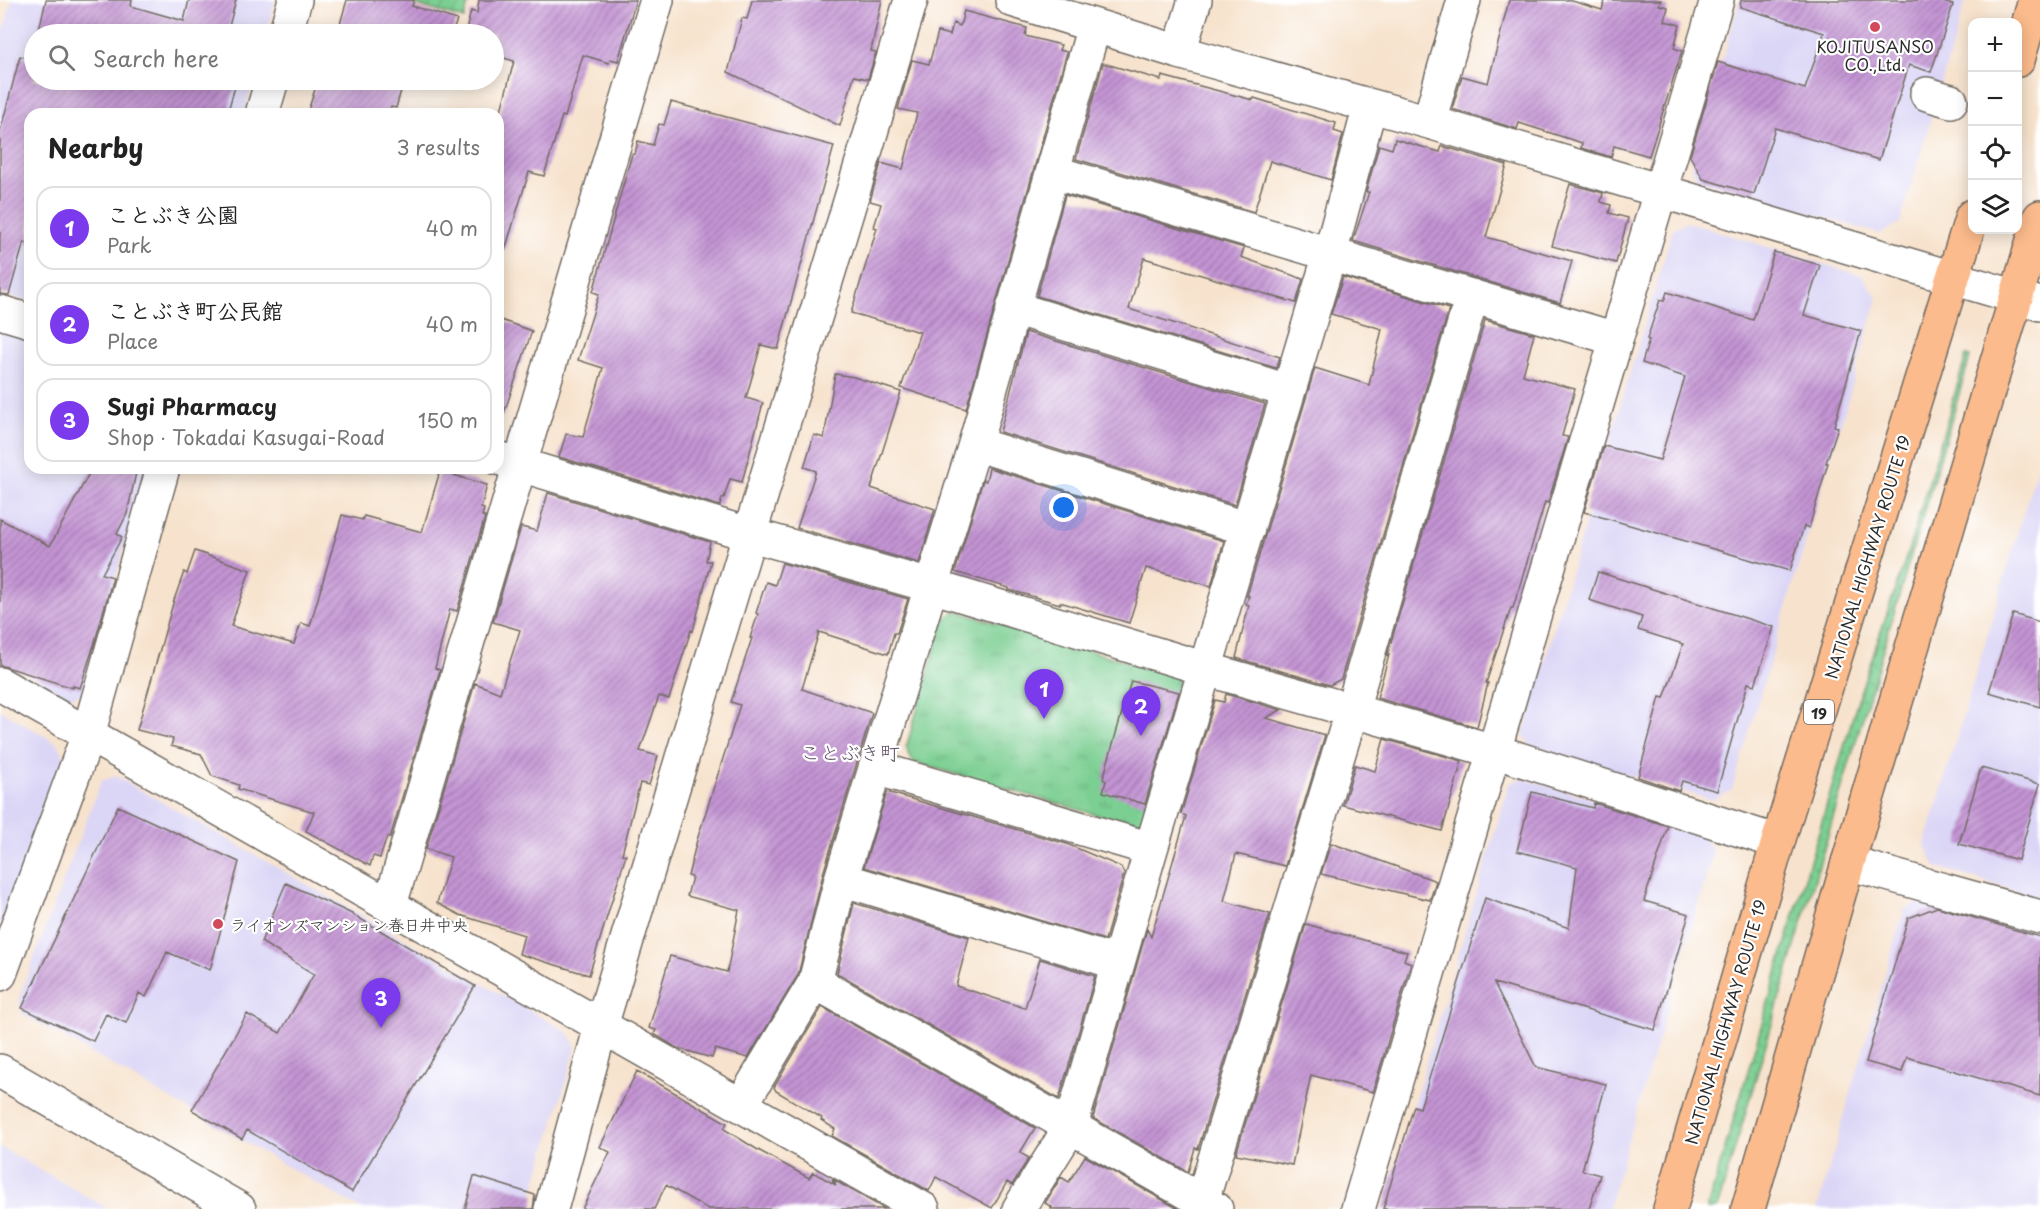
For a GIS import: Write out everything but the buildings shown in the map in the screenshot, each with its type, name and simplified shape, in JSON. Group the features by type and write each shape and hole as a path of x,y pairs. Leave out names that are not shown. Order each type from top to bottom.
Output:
{"highway":[{"path":"2022,46 2035,0"},
{"path":"1748,1209 1848,863 2028,300 2040,217"},
{"name":"NATIONAL HIGHWAY ROUTE 19","path":"1670,1209 1778,842 1968,230"}],"street":[{"path":"288,24 295,0"},
{"path":"390,905 508,461 657,0"},
{"path":"551,1209 602,1026 748,534 911,0"},
{"path":"1012,0 1179,52 1429,122 2028,300"},
{"path":"1179,52 1195,0"},
{"path":"1429,122 1464,0"},
{"path":"1358,1209 1717,0"},
{"path":"741,1105 815,982 841,879 975,444 1094,26"},
{"path":"264,108 269,90"},
{"path":"1019,1209 1071,1126 1151,849 1330,254 1370,106"},
{"path":"1053,172 1616,339"},
{"path":"815,982 1209,1205 1472,296"},
{"path":"1013,308 1288,391"},
{"path":"0,312 24,319"},
{"path":"975,444 1248,529"},
{"path":"508,461 748,534 1494,752 1778,842"},
{"path":"0,975 88,735 161,474"},
{"path":"0,684 923,1209"},
{"path":"875,768 1151,849"},
{"path":"1848,863 2040,917"},
{"path":"841,879 1118,963"},
{"path":"0,1071 240,1209"}],"shaded area":[{"path":"12,0 275,0 269,24 24,24 24,90 250,90 246,108 24,108 24,300 0,293 0,43"},
{"path":"1740,0 1966,0 1900,223 1880,234 1698,180 1691,167"},
{"path":"1686,222 1863,276 1878,298 1732,790 1712,800 1530,746 1523,733 1673,229"},
{"path":"0,327 24,334 24,474 144,474 83,693 69,698 0,658"},
{"path":"2040,457 2040,898 1936,867 1925,845"},
{"path":"0,710 58,744 65,757 0,926"},
{"path":"116,776 569,1033 576,1048 528,1209 361,1209 23,1014 19,998 101,781"},
{"path":"1521,778 1701,830 1713,854 1608,1209 1383,1209 1509,784"},
{"path":"1929,897 2040,931 2040,1209 1817,1209 1904,910"},
{"path":"0,1147 109,1209 0,1209"}],"green space":[{"path":"414,0 469,0 464,19 413,4"},
{"path":"1966,356 1970,357 1717,1209 1707,1209 1859,696 1908,552"},
{"path":"956,611 1175,676 1183,690 1144,819 1132,825 913,762 906,748 944,619"}],"place":[{"name":"KOJITUSANSO CO.,Ltd.","path":"1875,27"},
{"name":"ことぶき公園","path":"1044,719"},
{"name":"ことぶき町公民館","path":"1141,736"},
{"name":"ライオンズマンション春日井中央","path":"218,924"},
{"name":"Sugi Pharmacy","path":"381,1028"}],"district":[{"name":"ことぶき町","path":"850,752"}]}
